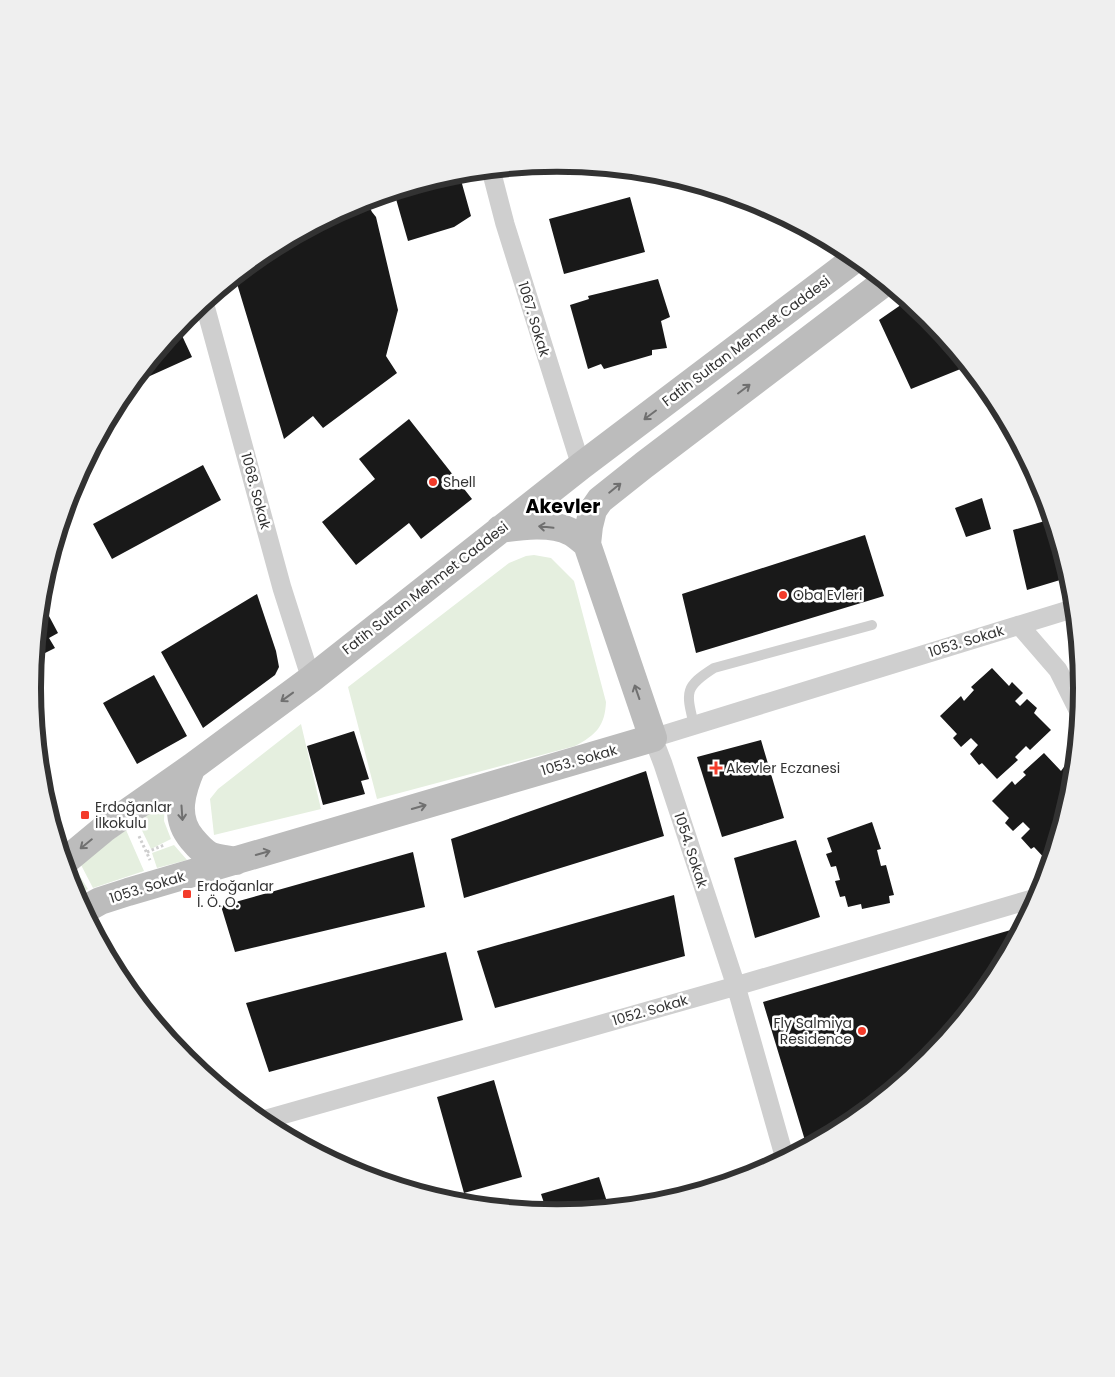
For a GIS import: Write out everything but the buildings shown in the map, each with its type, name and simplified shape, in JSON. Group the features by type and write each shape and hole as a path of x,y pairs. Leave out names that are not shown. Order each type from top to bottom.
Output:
{"main road":[{"name":"Fatih Sultan Mehmet Caddesi","path":"70,857 105,828 192,767 311,679 500,528 849,263"},
{"path":"500,528 521,526 549,527 570,532 587,544 593,510 600,500 880,286"},
{"name":"1054. Sokak","path":"587,544 653,738"},
{"name":"1053. Sokak","path":"90,907 100,901 160,883 653,738"},
{"path":"192,767 181,797 181,819 187,834 198,847 209,855 236,861"}],"street":[{"name":"1067. Sokak","path":"492,177 581,466"},
{"name":"1068. Sokak","path":"206,310 282,588 311,679"},
{"name":"1053. Sokak","path":"653,738 1067,610"},
{"path":"1019,625 1058,670 1074,701"},
{"name":"1054. Sokak","path":"653,738 736,986 783,1153"},
{"name":"1052. Sokak","path":"271,1118 736,986 1028,899"}],"lane":[{"path":"694,725 689,705 692,685 697,678 714,668 872,625"}],"path":[{"path":"127,813 160,883"}],"green space":[{"path":"534,555 551,558 574,581 606,702 604,717 598,729 589,738 575,746 377,799 348,687 509,563"},
{"path":"301,724 321,809 214,835 210,799 218,789"},
{"path":"165,800 164,821 171,839 151,849 137,820"},
{"path":"126,830 144,871 93,888 80,863"},
{"path":"174,845 187,860 157,868 152,853"},
{"path":"75,871 88,889 83,892 81,886"}],"place":[{"name":"Shell","path":"433,482"},
{"name":"Oba Evleri","path":"783,595"},
{"name":"Akevler Eczanesi","path":"716,768"},
{"name":"Erdoğanlar İlkokulu","path":"85,815"},
{"name":"Erdoğanlar İ. Ö. O.","path":"187,894"},
{"name":"Fly Salmiya Residence","path":"862,1031"}],"district":[{"name":"Akevler","path":"563,506"}]}
